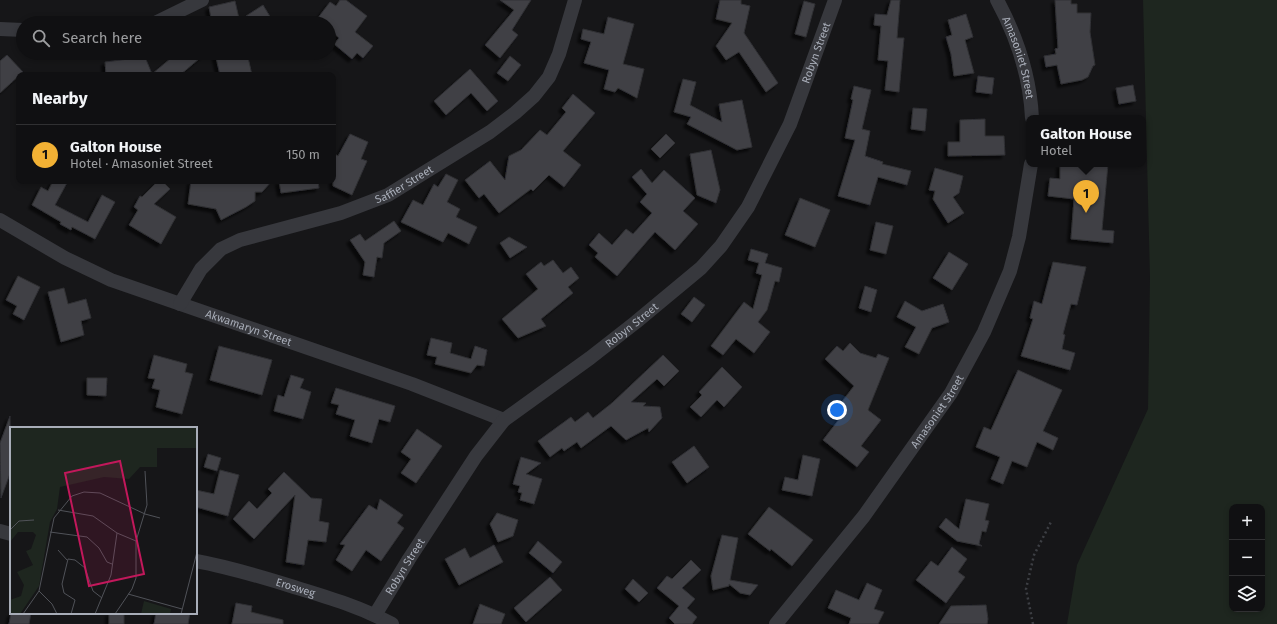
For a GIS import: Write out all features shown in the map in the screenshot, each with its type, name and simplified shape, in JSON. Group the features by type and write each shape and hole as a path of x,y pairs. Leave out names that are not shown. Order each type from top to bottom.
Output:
{"street":[{"path":"169,16 202,0"},
{"name":"Saffier Street","path":"180,304 201,269 221,249 240,240 341,213 388,195 490,132 509,118 534,96 549,77 559,54 575,0"},
{"name":"Robyn Street","path":"375,615 409,559 476,456 504,420 590,358 636,322 701,268 721,246 748,206 790,124 835,0"},
{"name":"Amasoniet Street","path":"997,0 1011,25 1022,56 1032,115"},
{"path":"0,29 16,30"},
{"name":"Amasoniet Street","path":"776,624 864,516 952,393 984,332 1010,271 1019,237 1031,167"},
{"name":"Akwamaryn Street","path":"0,220 22,234 85,268 111,280 412,384 504,420"},
{"path":"0,531 10,534"},
{"name":"Erosweg","path":"197,561 254,575 323,596 375,615 392,624"}],"path":[{"path":"1033,624 1026,589 1034,555 1052,520"}],"shaded area":[{"path":"1143,0 1277,0 1277,624 1067,624 1077,565 1148,409 1150,278"}],"building":[{"path":"340,0 346,0 367,16 355,32 373,46 363,58 357,53 352,59 336,46 336,42 339,38 336,35 336,16 319,16 330,2 336,6"},
{"path":"500,0 531,0 512,30 518,35 500,58 485,45 514,10"},
{"path":"720,0 741,0 741,4 750,6 744,33 778,83 766,92 739,52 726,60 716,46 732,23 716,19"},
{"path":"891,0 900,0 897,38 904,38 899,92 885,90 888,61 878,60 881,26 874,25 875,14 887,15"},
{"path":"1055,0 1071,0 1071,4 1077,4 1077,13 1091,13 1090,32 1095,65 1093,66 1088,77 1082,80 1061,84 1057,65 1046,67 1044,56 1056,54 1055,49 1058,48"},
{"path":"235,1 238,16 211,16 209,7"},
{"path":"804,1 815,4 806,37 795,34"},
{"path":"263,5 270,16 246,16"},
{"path":"966,14 973,37 965,40 974,73 954,76 951,54 946,37 952,35 948,20"},
{"path":"608,17 634,24 623,64 644,69 637,98 618,88 615,92 604,89 609,70 584,63 591,42 581,39 583,29 604,34"},
{"path":"7,55 23,72 16,72 16,78 0,93 0,61"},
{"path":"510,56 521,65 508,81 497,73"},
{"path":"121,60 146,60 151,72 106,72 105,62"},
{"path":"169,60 198,60 184,72 154,72"},
{"path":"217,60 249,60 251,72 219,72"},
{"path":"470,69 498,101 487,111 471,93 446,115 434,101"},
{"path":"978,76 994,78 992,94 976,92"},
{"path":"683,79 696,82 690,105 722,122 719,104 742,100 752,147 737,150 687,124 691,117 674,112"},
{"path":"1133,85 1136,101 1119,104 1116,88"},
{"path":"854,86 871,90 862,129 870,131 865,156 883,162 882,164 911,171 907,185 878,177 870,205 838,196 855,140 845,138 853,100 851,99"},
{"path":"573,94 595,113 563,151 581,165 564,187 549,175 533,191 531,189 499,213 484,194 479,198 465,180 490,161 505,180 509,156 521,150 540,130 547,135 566,112 562,108"},
{"path":"913,108 927,109 925,131 911,129"},
{"path":"985,119 985,136 1004,136 1005,155 948,156 948,142 960,142 960,120"},
{"path":"350,134 368,142 361,159 367,161 352,195 333,186 333,184 336,184 336,155 338,156"},
{"path":"666,134 675,143 660,158 651,149"},
{"path":"711,150 720,190 716,203 697,195 690,154"},
{"path":"1060,167 1108,167 1102,230 1114,231 1113,243 1071,239 1074,199 1048,196 1050,178 1060,179"},
{"path":"935,168 963,176 959,193 953,197 964,213 948,223 933,199 935,191 929,190"},
{"path":"641,169 652,183 664,170 695,198 683,211 698,224 675,250 655,232 617,276 595,257 598,253 589,245 599,233 612,245 626,229 633,234 652,213 640,202 647,194 632,177"},
{"path":"446,174 458,180 447,202 460,209 456,217 477,227 469,244 448,233 443,242 401,222 413,200 423,205 434,184 438,187"},
{"path":"52,184 66,184 55,205 88,222 102,195 115,202 95,239 72,227 71,230 60,224 61,222 32,205 41,187 48,191"},
{"path":"155,184 165,184 170,189 154,204 176,217 161,244 129,225 138,210 134,207 140,196 142,197"},
{"path":"191,184 269,184 262,192 255,192 255,201 221,220 216,209 188,204"},
{"path":"280,184 318,184 319,188 281,193"},
{"path":"800,198 830,210 815,247 785,235"},
{"path":"394,221 401,231 384,243 382,258 377,257 374,277 363,275 365,262 350,240 360,234 365,241"},
{"path":"876,222 893,226 886,254 870,250"},
{"path":"509,237 527,247 510,258 500,243"},
{"path":"751,249 768,254 765,263 782,268 779,282 775,281 767,310 758,322 770,332 754,353 736,339 723,355 711,346 744,302 753,309 762,275 756,273 759,263 748,260"},
{"path":"949,252 968,264 952,290 933,278"},
{"path":"553,260 563,273 571,267 579,278 568,287 573,293 541,319 546,326 518,338 502,319 538,289 526,274 541,262 544,266"},
{"path":"1053,262 1086,267 1077,305 1071,304 1063,334 1065,335 1062,349 1075,353 1070,370 1021,356 1033,319 1030,318 1034,301 1042,304"},
{"path":"18,276 40,287 24,320 13,314 17,306 6,300"},
{"path":"865,286 877,290 871,312 859,308"},
{"path":"64,288 68,304 86,299 91,318 81,321 84,335 61,342 48,292"},
{"path":"694,297 705,305 692,322 681,314"},
{"path":"905,301 922,311 943,304 949,322 932,328 919,354 905,347 916,327 897,317"},
{"path":"431,338 452,343 450,353 471,359 475,346 487,350 484,366 477,365 471,373 435,364 437,357 427,355"},
{"path":"850,343 860,353 876,358 878,354 889,358 868,410 881,420 861,446 869,452 857,467 823,440 840,418 833,413 854,386 825,359 837,346 843,351"},
{"path":"219,346 272,360 262,395 210,380"},
{"path":"154,355 187,364 185,372 193,374 182,414 156,407 160,390 152,388 155,379 148,378"},
{"path":"663,355 679,371 664,386 657,379 631,402 646,403 643,406 660,407 662,418 649,432 648,428 626,440 611,426 581,448 577,442 564,451 562,448 550,457 538,441 571,417 575,422 588,412 593,418 612,403"},
{"path":"722,367 742,387 724,407 717,400 701,417 690,407 702,395 699,392"},
{"path":"1018,370 1062,390 1043,431 1058,438 1053,450 1037,442 1027,467 1012,461 1003,484 991,479 1000,457 976,447 984,427 991,430"},
{"path":"291,375 304,379 300,388 311,392 303,419 274,411 278,395 284,397"},
{"path":"87,378 107,378 106,396 87,395"},
{"path":"336,388 395,406 390,422 379,419 372,443 350,436 355,420 336,414 339,405 331,403"},
{"path":"10,416 10,474 1,498 0,443"},
{"path":"417,429 442,446 416,483 401,473 411,459 401,452"},
{"path":"694,446 709,467 687,483 672,462"},
{"path":"208,454 221,458 217,471 204,467"},
{"path":"803,455 820,459 812,496 782,490 785,477 798,480"},
{"path":"521,457 541,463 526,474 542,479 534,504 520,500 522,493 518,492 520,486 513,484"},
{"path":"220,470 239,475 228,516 197,507 197,490 214,494"},
{"path":"284,472 311,498 322,499 319,521 329,523 326,542 308,540 304,565 286,562 295,495 254,539 233,519 249,501 257,509 272,493 268,489"},
{"path":"380,499 403,515 397,523 404,528 381,561 366,550 352,571 336,560 345,545 340,544 369,505 377,510"},
{"path":"966,499 989,504 985,520 989,521 986,532 982,531 979,544 982,546 957,541 939,527 946,518 959,529"},
{"path":"769,507 813,540 792,566 771,549 770,551 748,534"},
{"path":"497,513 518,520 513,536 498,542 490,524"},
{"path":"722,535 738,538 730,580 758,585 750,595 740,593 729,584 729,586 713,590 711,576"},
{"path":"538,541 562,562 553,573 529,553"},
{"path":"494,545 503,562 459,585 445,559 465,548 470,558"},
{"path":"952,547 967,559 958,572 965,577 946,603 916,580 931,561 938,566"},
{"path":"691,560 701,570 682,588 695,599 687,608 697,617 692,624 675,624 669,618 679,606 657,588 667,576 672,579"},
{"path":"550,577 562,590 526,622 514,608"},
{"path":"633,579 648,593 639,602 625,589"},
{"path":"867,583 882,590 874,609 884,612 878,624 849,624 851,618 828,608 836,590 859,600"},
{"path":"236,603 252,606 251,612 283,620 283,624 232,624"},
{"path":"480,604 505,614 501,624 473,624"},
{"path":"986,605 988,619 987,624 939,624 951,606"},
{"path":"11,614 31,614 29,624 9,624"},
{"path":"109,614 124,614 124,624 109,624"},
{"path":"156,614 190,614 188,624 154,624"}],"place":[{"name":"Galton House","path":"1086,213"}]}
